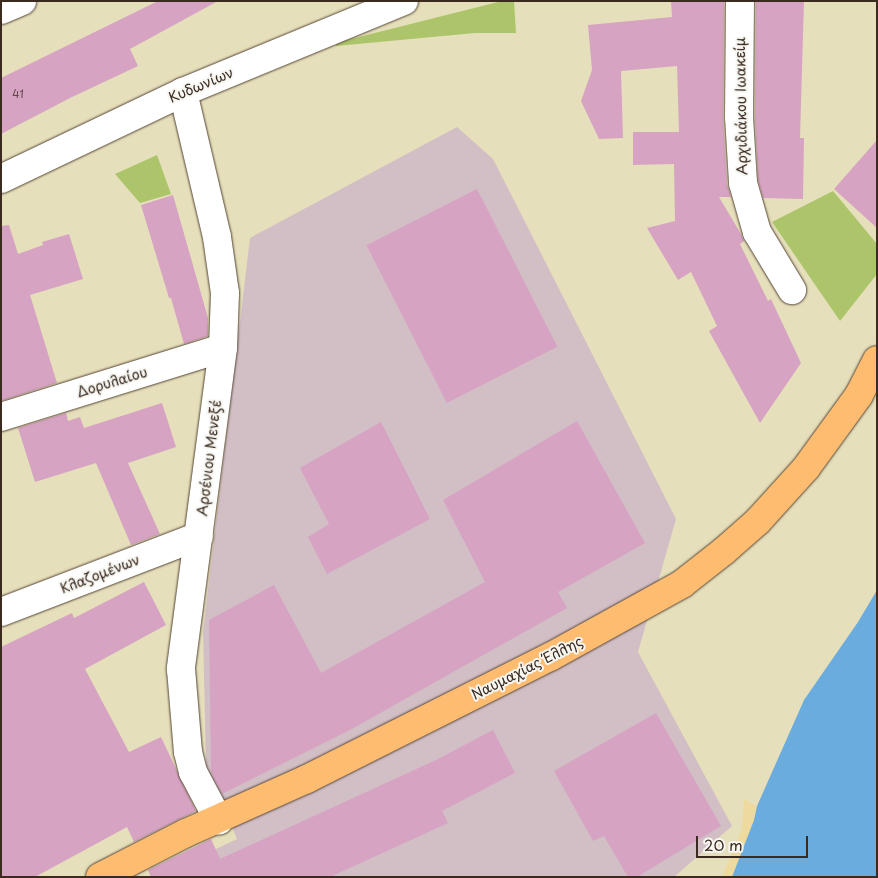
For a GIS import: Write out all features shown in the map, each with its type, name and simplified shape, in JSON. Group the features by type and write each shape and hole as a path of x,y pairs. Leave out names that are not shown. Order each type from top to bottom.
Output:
{"main road":[{"name":"Ναυμαχίας Έλλης","path":"100,877 186,833 219,821 550,657 682,584 724,551 758,520 806,468 868,385 877,360"}],"street":[{"path":"1,10 22,1"},
{"name":"Κυδωνίων","path":"1,179 183,92 404,1"},
{"name":"Αρχιδιάκου Ιωακείμ","path":"740,1 739,118 743,184 757,232 792,290"},
{"name":"Αρσένιου Μενεξέ","path":"183,92 217,237 225,292 223,348 181,669 184,727 193,772 219,821"},
{"name":"Δορυλαίου","path":"1,417 223,348"},
{"name":"Κλαζομένων","path":"1,612 199,536"}],"shaded area":[{"path":"457,127 493,159 676,519 638,652 732,826 674,877 157,877 237,839 206,765 203,632 250,238"}],"green space":[{"path":"502,1 514,1 516,33 475,33 336,46 335,43"},
{"path":"157,155 171,194 140,203 115,174"},
{"path":"833,191 877,244 877,274 840,321 772,222"}],"sand":[{"path":"744,799 757,806 754,820 732,877 722,877 742,829"}],"water":[{"path":"877,590 877,877 732,877 754,820 757,806 804,700 858,622"}],"building":[{"path":"158,1 218,1 130,49 138,66 70,98 1,134 1,78"},
{"path":"671,1 724,1 723,118 727,184 731,197 719,197 741,234 744,241 740,244 768,301 771,299 801,363 760,423 709,331 717,326 691,272 678,280 647,228 675,221 674,164 633,165 633,132 679,132 677,66 621,71 623,138 599,139 581,101 592,70 588,25 672,17"},
{"path":"756,1 804,1 800,138 804,138 803,199 763,198 758,180 755,117"},
{"path":"877,140 877,228 834,189"},
{"path":"477,189 557,347 447,403 367,245"},
{"path":"173,195 208,318 208,336 184,344 141,205"},
{"path":"9,225 18,254 43,245 42,242 69,234 83,279 30,295 57,383 1,401 1,226"},
{"path":"162,403 176,447 128,463 160,534 131,545 96,463 35,482 18,428 66,413 68,421 80,417 84,428"},
{"path":"577,421 645,543 558,592 567,608 350,730 222,794 211,772 209,620 274,585 321,673 485,582 443,500"},
{"path":"381,422 430,519 327,574 308,537 329,524 300,468"},
{"path":"144,582 166,625 85,669 129,752 161,737 196,811 134,842 127,827 35,877 1,877 1,647 72,613 74,618"},
{"path":"656,713 721,826 637,877 628,877 604,836 593,841 554,771"},
{"path":"493,730 515,773 442,811 448,823 330,877 151,877 148,870 211,839 220,859 436,760"}]}
